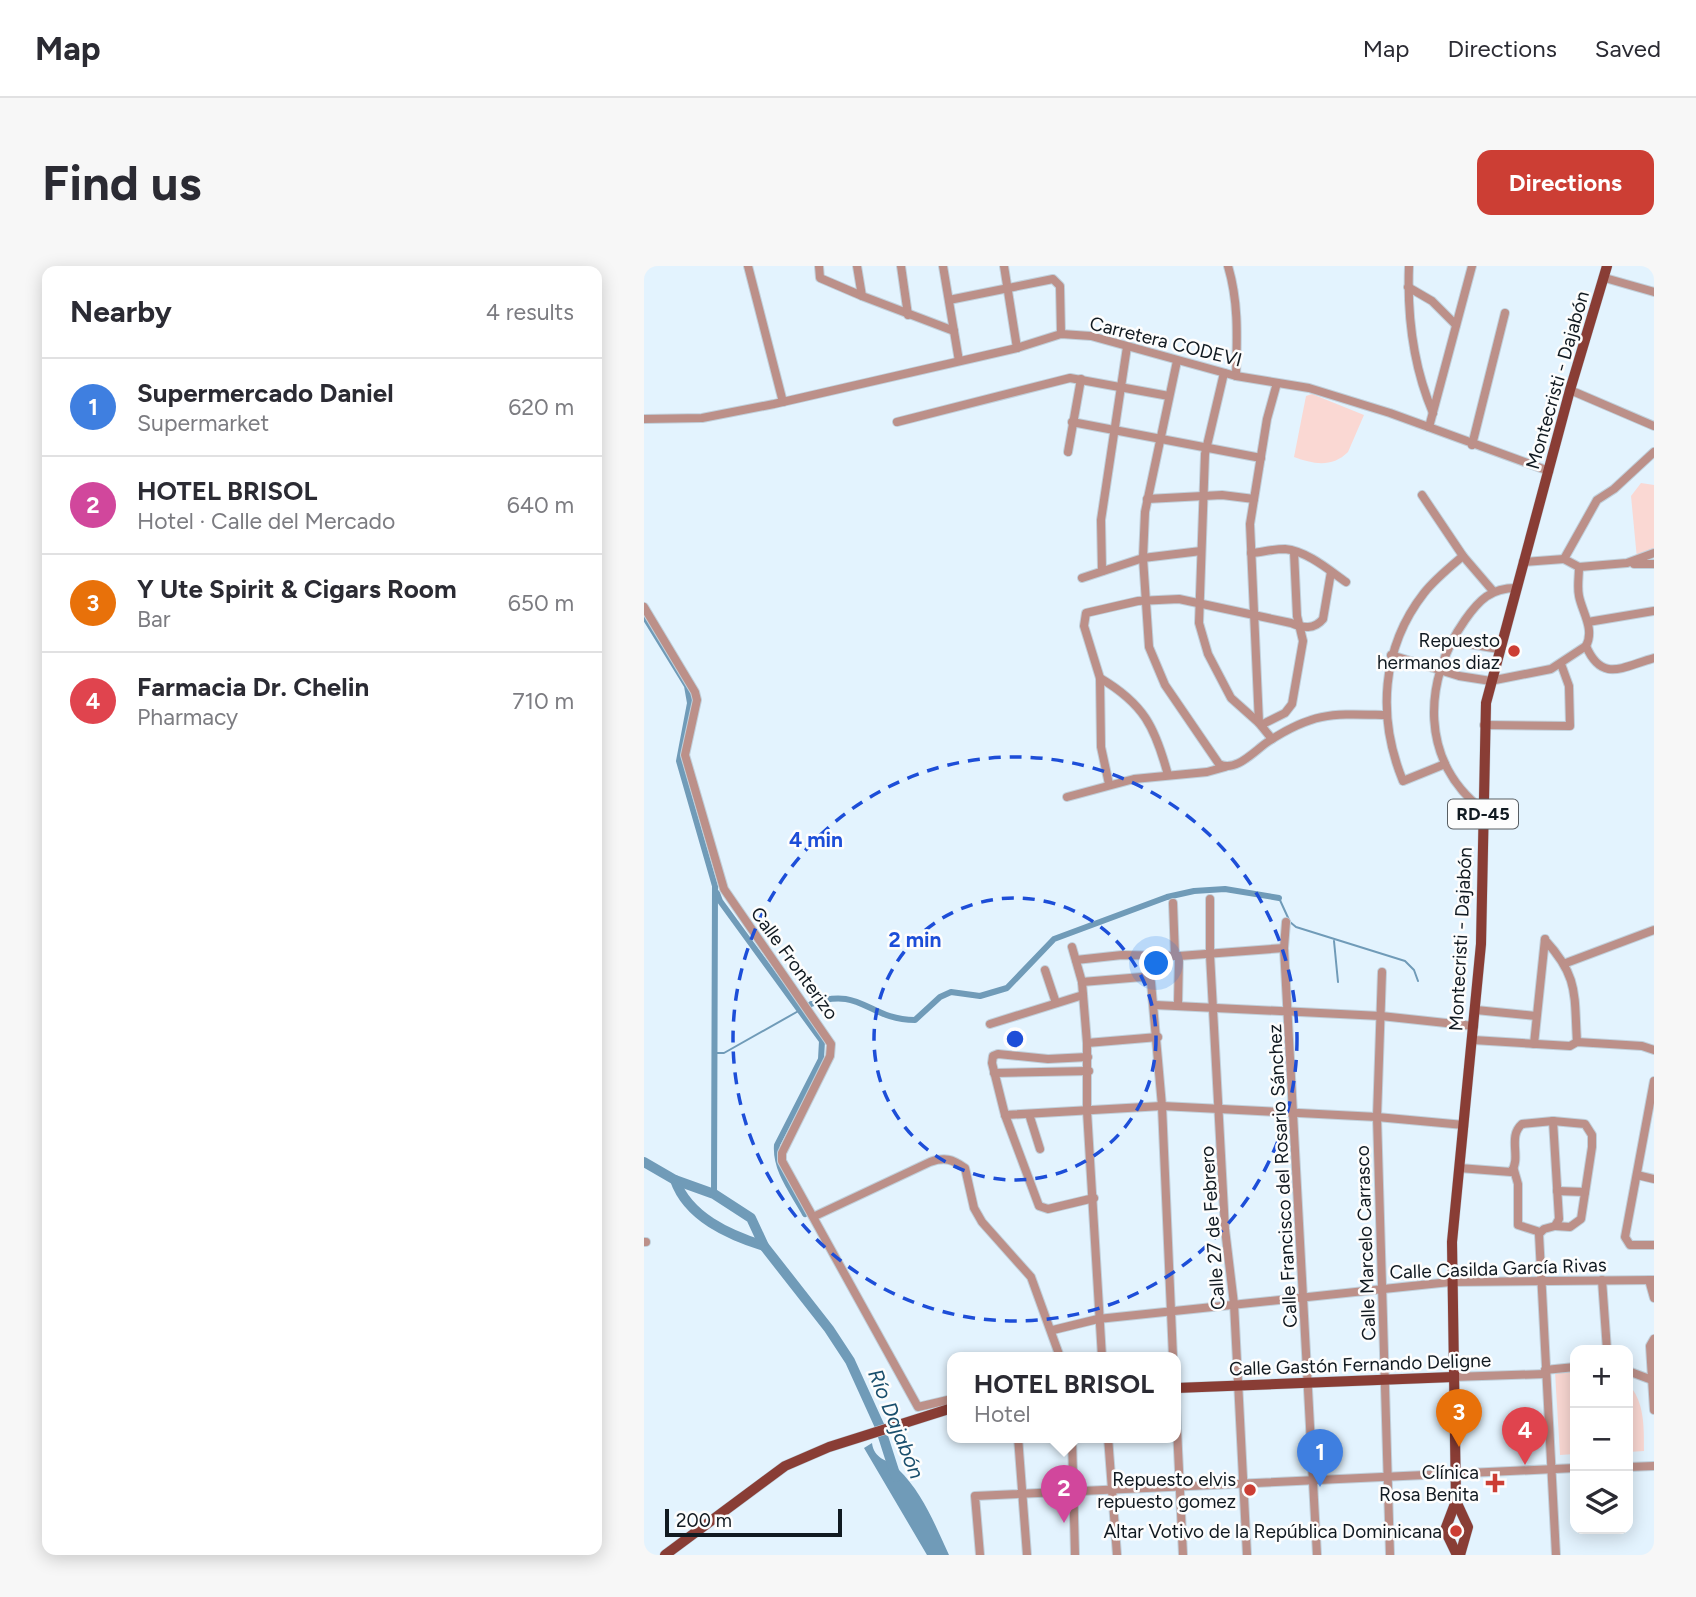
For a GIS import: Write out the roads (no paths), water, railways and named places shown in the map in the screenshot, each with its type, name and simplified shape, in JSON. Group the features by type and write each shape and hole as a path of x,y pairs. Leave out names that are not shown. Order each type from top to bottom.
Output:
{"main road":[{"name":"Montecristi - Dajabón","path":"1453,1377 1450,1282 1476,1010 1483,905 1484,724 1490,681 1607,266"},
{"name":"Calle Gastón Fernando Deligne","path":"1181,1388 1453,1377"},
{"name":"RD-45","path":"1453,1377 1456,1501 1468,1527 1459,1555"},
{"path":"665,1555 785,1466 841,1443 947,1409"},
{"name":"RD-45","path":"1456,1501 1445,1530 1459,1555"}],"street":[{"path":"748,266 783,402"},
{"path":"819,266 820,278 954,331"},
{"path":"858,266 862,296"},
{"path":"901,266 908,315"},
{"path":"943,266 959,361"},
{"path":"1004,266 1017,348"},
{"path":"1228,266 1236,297 1236,376"},
{"path":"1409,266 1408,287 1415,359 1433,414"},
{"path":"1429,426 1472,266"},
{"path":"1605,278 1654,292"},
{"path":"949,300 1053,279 1060,286 1061,334"},
{"path":"1408,287 1432,301 1456,325"},
{"path":"1472,445 1505,313"},
{"name":"Carretera CODEVI","path":"644,419 702,418 783,402 1017,348 1061,334 1091,336 1236,376 1309,388 1429,426 1472,445 1549,471"},
{"path":"1102,571 1101,520 1112,431 1127,347"},
{"path":"1177,361 1147,499 1143,558 1152,660 1219,764 1225,768"},
{"path":"1224,373 1207,446 1203,496 1200,632 1208,654 1231,698 1260,724 1272,739"},
{"path":"897,422 1070,378 1169,396"},
{"path":"1068,453 1081,379"},
{"path":"1260,724 1251,554 1254,499 1277,383"},
{"path":"1570,390 1654,426"},
{"path":"1072,422 1112,431 1160,436 1261,458"},
{"path":"1564,559 1597,500 1614,489 1654,452"},
{"path":"1422,495 1463,555 1493,591"},
{"path":"1147,499 1203,496 1254,499"},
{"path":"1251,554 1285,549 1346,582"},
{"path":"1082,578 1143,558 1202,551"},
{"path":"1260,724 1284,713 1292,704 1303,641 1297,616 1294,552"},
{"path":"1627,564 1654,553"},
{"path":"1445,764 1403,781 1395,762 1384,702 1391,654 1408,617 1425,591 1463,555"},
{"path":"1523,562 1564,559 1579,567 1654,564"},
{"path":"1579,567 1580,599 1588,622 1586,646 1594,663 1599,668 1616,668 1654,658"},
{"path":"1109,784 1101,747 1100,678 1084,626 1086,612 1148,600 1201,602 1301,628 1314,627 1323,619 1331,572"},
{"path":"1483,810 1455,786 1445,764 1434,726 1438,669 1451,641 1469,613 1493,591 1516,588"},
{"name":"Calle Fronterizo","path":"644,607 695,692 697,700 685,755 724,889 831,1044 825,1068 782,1153 788,1175 815,1216 918,1407 947,1400"},
{"path":"1588,622 1654,611"},
{"path":"1451,641 1499,649"},
{"path":"1391,654 1438,669 1490,681 1506,680 1561,664 1586,646"},
{"path":"1484,724 1570,726 1569,686 1561,664"},
{"path":"1100,678 1133,699 1143,712 1159,741 1168,775"},
{"path":"1067,797 1109,784 1233,766 1272,739 1317,716 1387,715"},
{"name":"Calle 27 de Febrero","path":"1210,899 1210,955 1225,1229 1234,1304 1247,1555"},
{"path":"1173,903 1178,1004"},
{"name":"Calle Francisco del Rosario Sánchez","path":"1286,922 1284,948 1317,1555"},
{"path":"1566,963 1654,930"},
{"path":"1534,1044 1545,938 1566,963 1574,987 1577,1042"},
{"path":"1072,947 1082,982 1087,1043 1087,1111 1101,1352"},
{"path":"1076,960 1122,955 1210,955 1284,948"},
{"path":"1045,970 1056,1003"},
{"name":"Calle Marcelo Carrasco","path":"1382,972 1377,1117 1391,1555"},
{"path":"1082,982 1148,979 1158,1037 1173,1352"},
{"path":"990,1024 1083,995"},
{"path":"1154,1005 1178,1004 1381,1016 1474,1026"},
{"path":"1476,1010 1536,1016"},
{"path":"1087,1043 1158,1037"},
{"path":"1473,1040 1570,1046 1577,1042 1642,1046 1654,1050"},
{"path":"1088,1057 1048,1059 998,1054 992,1059 1005,1115 1039,1206 1048,1209 1094,1198"},
{"path":"994,1073 1088,1071"},
{"path":"1654,1082 1625,1240 1630,1245 1654,1245"},
{"path":"1005,1115 1162,1106 1377,1117 1464,1125"},
{"path":"1030,1114 1040,1149"},
{"path":"1553,1121 1559,1219 1555,1226"},
{"path":"1553,1121 1586,1124 1590,1128 1592,1147 1581,1219 1576,1224 1555,1226 1540,1232 1518,1225 1518,1184 1514,1170 1517,1129 1522,1124 1553,1121"},
{"path":"815,1216 930,1162 942,1158 953,1159 965,1168 974,1208 982,1222 1031,1277 1053,1330 1059,1352"},
{"path":"1460,1167 1508,1172 1514,1170"},
{"path":"1637,1175 1654,1179"},
{"path":"1557,1191 1585,1192"},
{"path":"1540,1232 1556,1555"},
{"path":"1602,1280 1607,1345"},
{"path":"1652,1280 1654,1298"},
{"name":"Calle Casilda García Rivas","path":"1053,1330 1098,1319 1450,1282 1652,1280"},
{"path":"1653,1340 1654,1410"},
{"name":"Calle Gastón Fernando Deligne","path":"1453,1377 1545,1372 1570,1368"},
{"path":"1633,1373 1652,1380"},
{"path":"1018,1443 1027,1555"},
{"path":"1072,1443 1075,1555"},
{"path":"1108,1443 1117,1555"},
{"path":"1178,1443 1184,1555"},
{"path":"1633,1466 1654,1466"},
{"path":"980,1555 975,1496 1570,1468"}],"water":[{"path":"872,1443 878,1456 898,1469 915,1488 949,1555 927,1555 864,1448"}],"waterway":[{"path":"644,616 687,686 690,703 679,761 715,886 714,1194"},
{"path":"811,1004 842,998 899,1019 915,1020 940,997 951,992 980,996 1007,988 1054,939 1167,897 1194,891 1225,889 1279,898"},
{"path":"717,893 720,901 822,1041 821,1059 777,1145 782,1172 805,1214"},
{"path":"1279,898 1290,922 1296,927 1405,961 1414,970 1418,981"},
{"path":"1334,941 1338,982"},
{"path":"714,1053 724,1053 802,1009"},
{"name":"Río Dajabón","path":"644,1162 675,1180 714,1194 751,1218 764,1246 829,1329 850,1361 880,1427 896,1477"},
{"name":"Río Dajabón","path":"675,1180 689,1204 711,1223 764,1246"}],"place":[{"name":"Repuesto hermanos diaz","path":"1514,651"},
{"name":"Y Ute Spirit & Cigars Room","path":"1459,1447"},
{"name":"Farmacia Dr. Chelin","path":"1525,1465"},
{"name":"Clínica Rosa Benita","path":"1495,1483"},
{"name":"Supermercado Daniel","path":"1320,1487"},
{"name":"Repuesto elvis repuesto gomez","path":"1250,1490"},
{"name":"HOTEL BRISOL","path":"1064,1523"},
{"name":"Altar Votivo de la República Dominicana","path":"1456,1531"}]}
